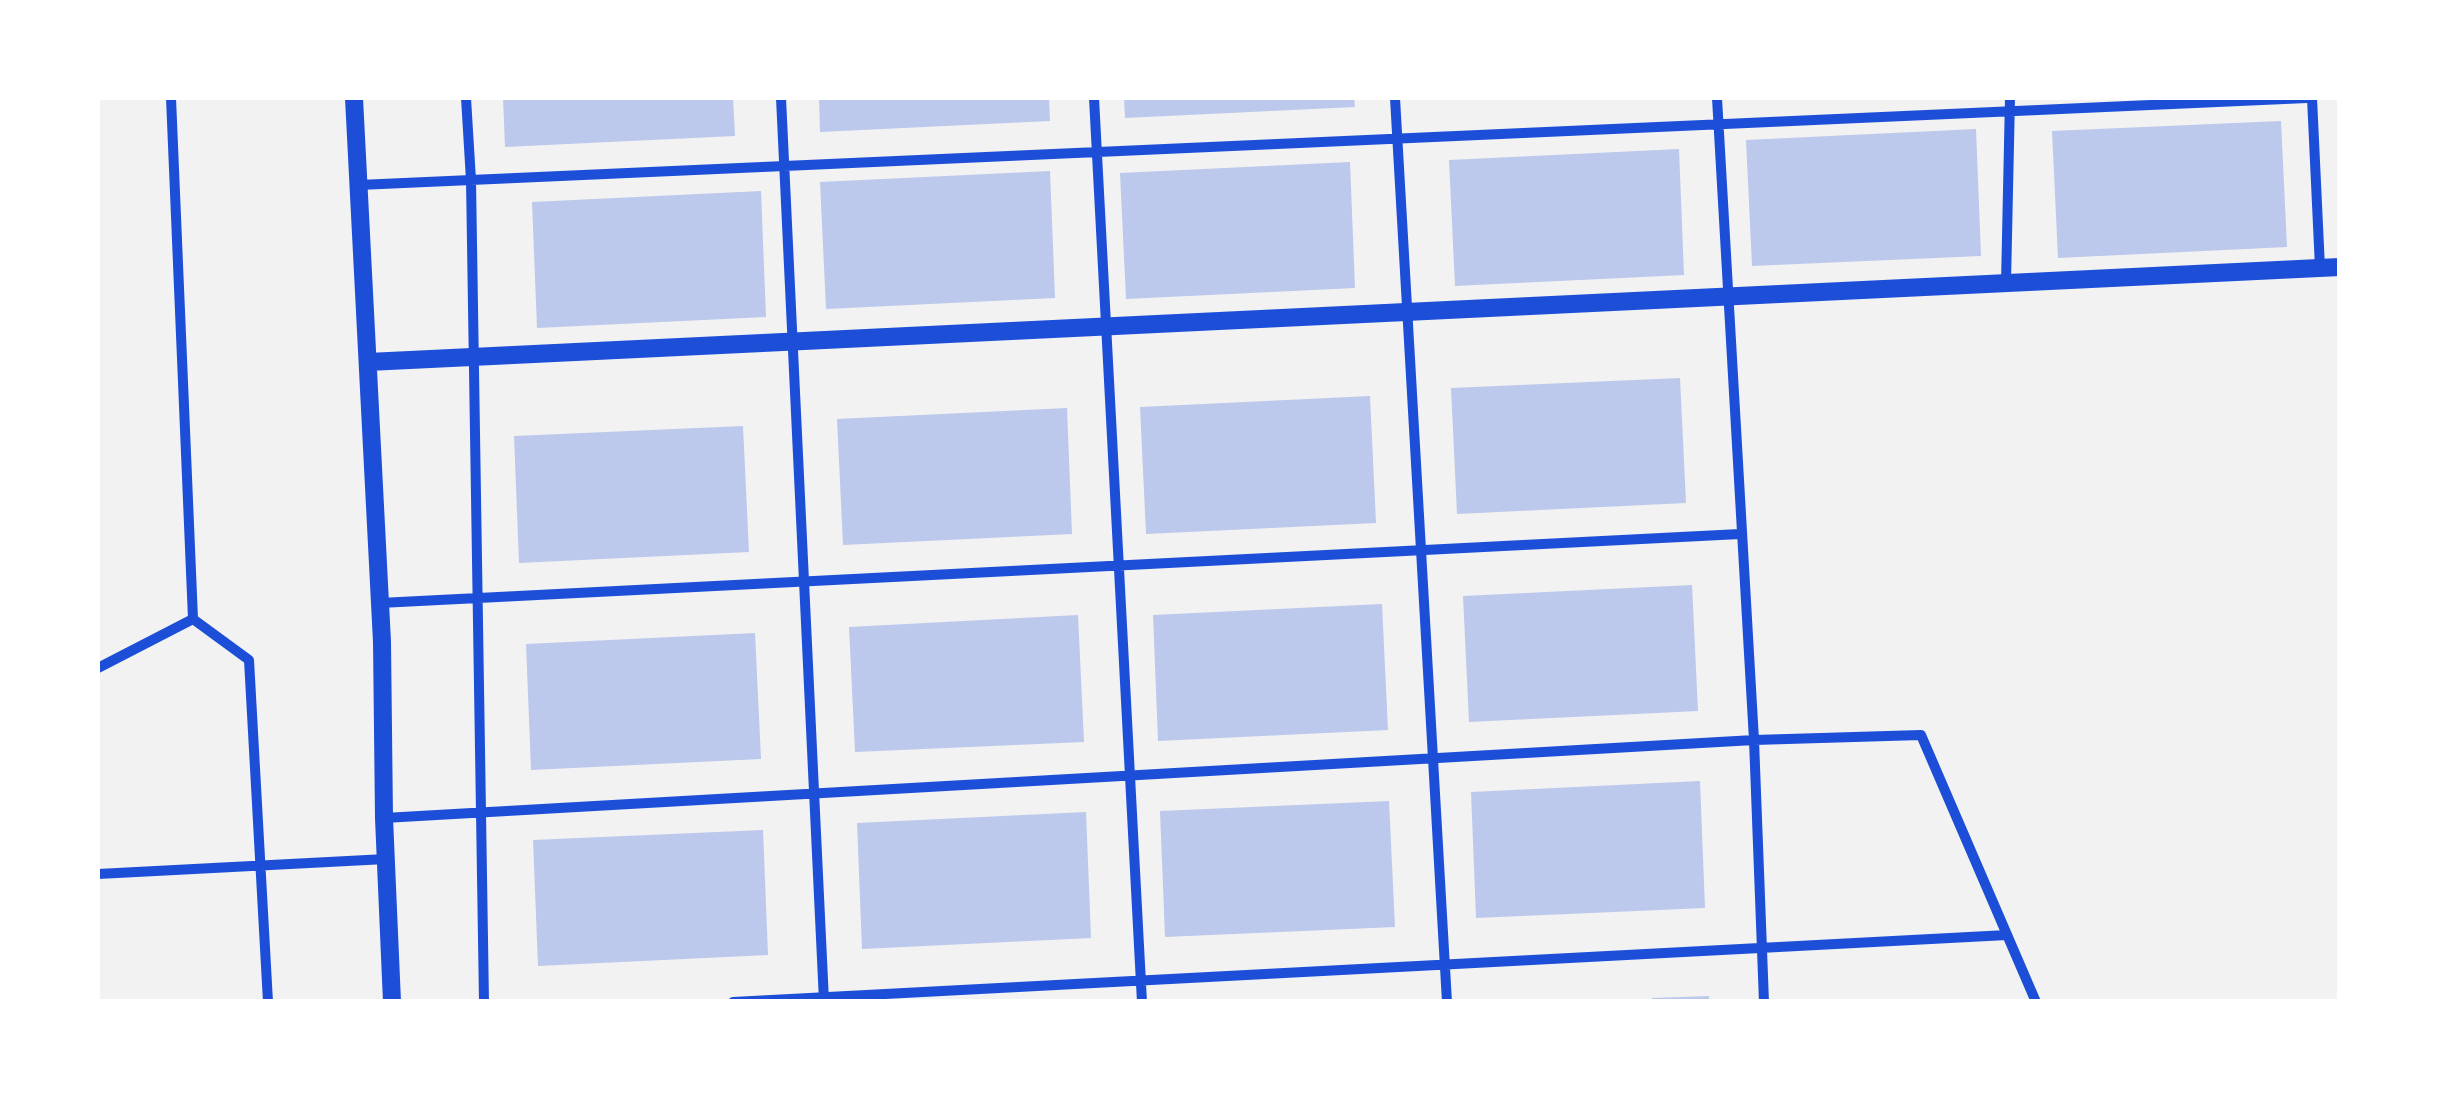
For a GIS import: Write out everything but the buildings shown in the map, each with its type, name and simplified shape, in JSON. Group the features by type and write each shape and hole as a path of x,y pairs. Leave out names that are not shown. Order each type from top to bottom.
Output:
{"street":[{"path":"171,98 193,618"},
{"path":"354,98 380,603 392,1002"},
{"path":"466,98 484,1002"},
{"path":"781,98 824,999"},
{"path":"1094,98 1142,1002"},
{"path":"1395,98 1447,1002"},
{"path":"1718,98 1754,740 1764,1002"},
{"path":"2006,283 2010,98"},
{"path":"359,185 2310,98 2330,268 368,362"},
{"path":"380,603 1740,534"},
{"path":"98,668 193,618"},
{"path":"193,618 249,660 268,1002"},
{"path":"384,818 1754,740 1921,736 2036,1002"},
{"path":"98,874 386,859"},
{"path":"733,1002 2007,934"}]}
